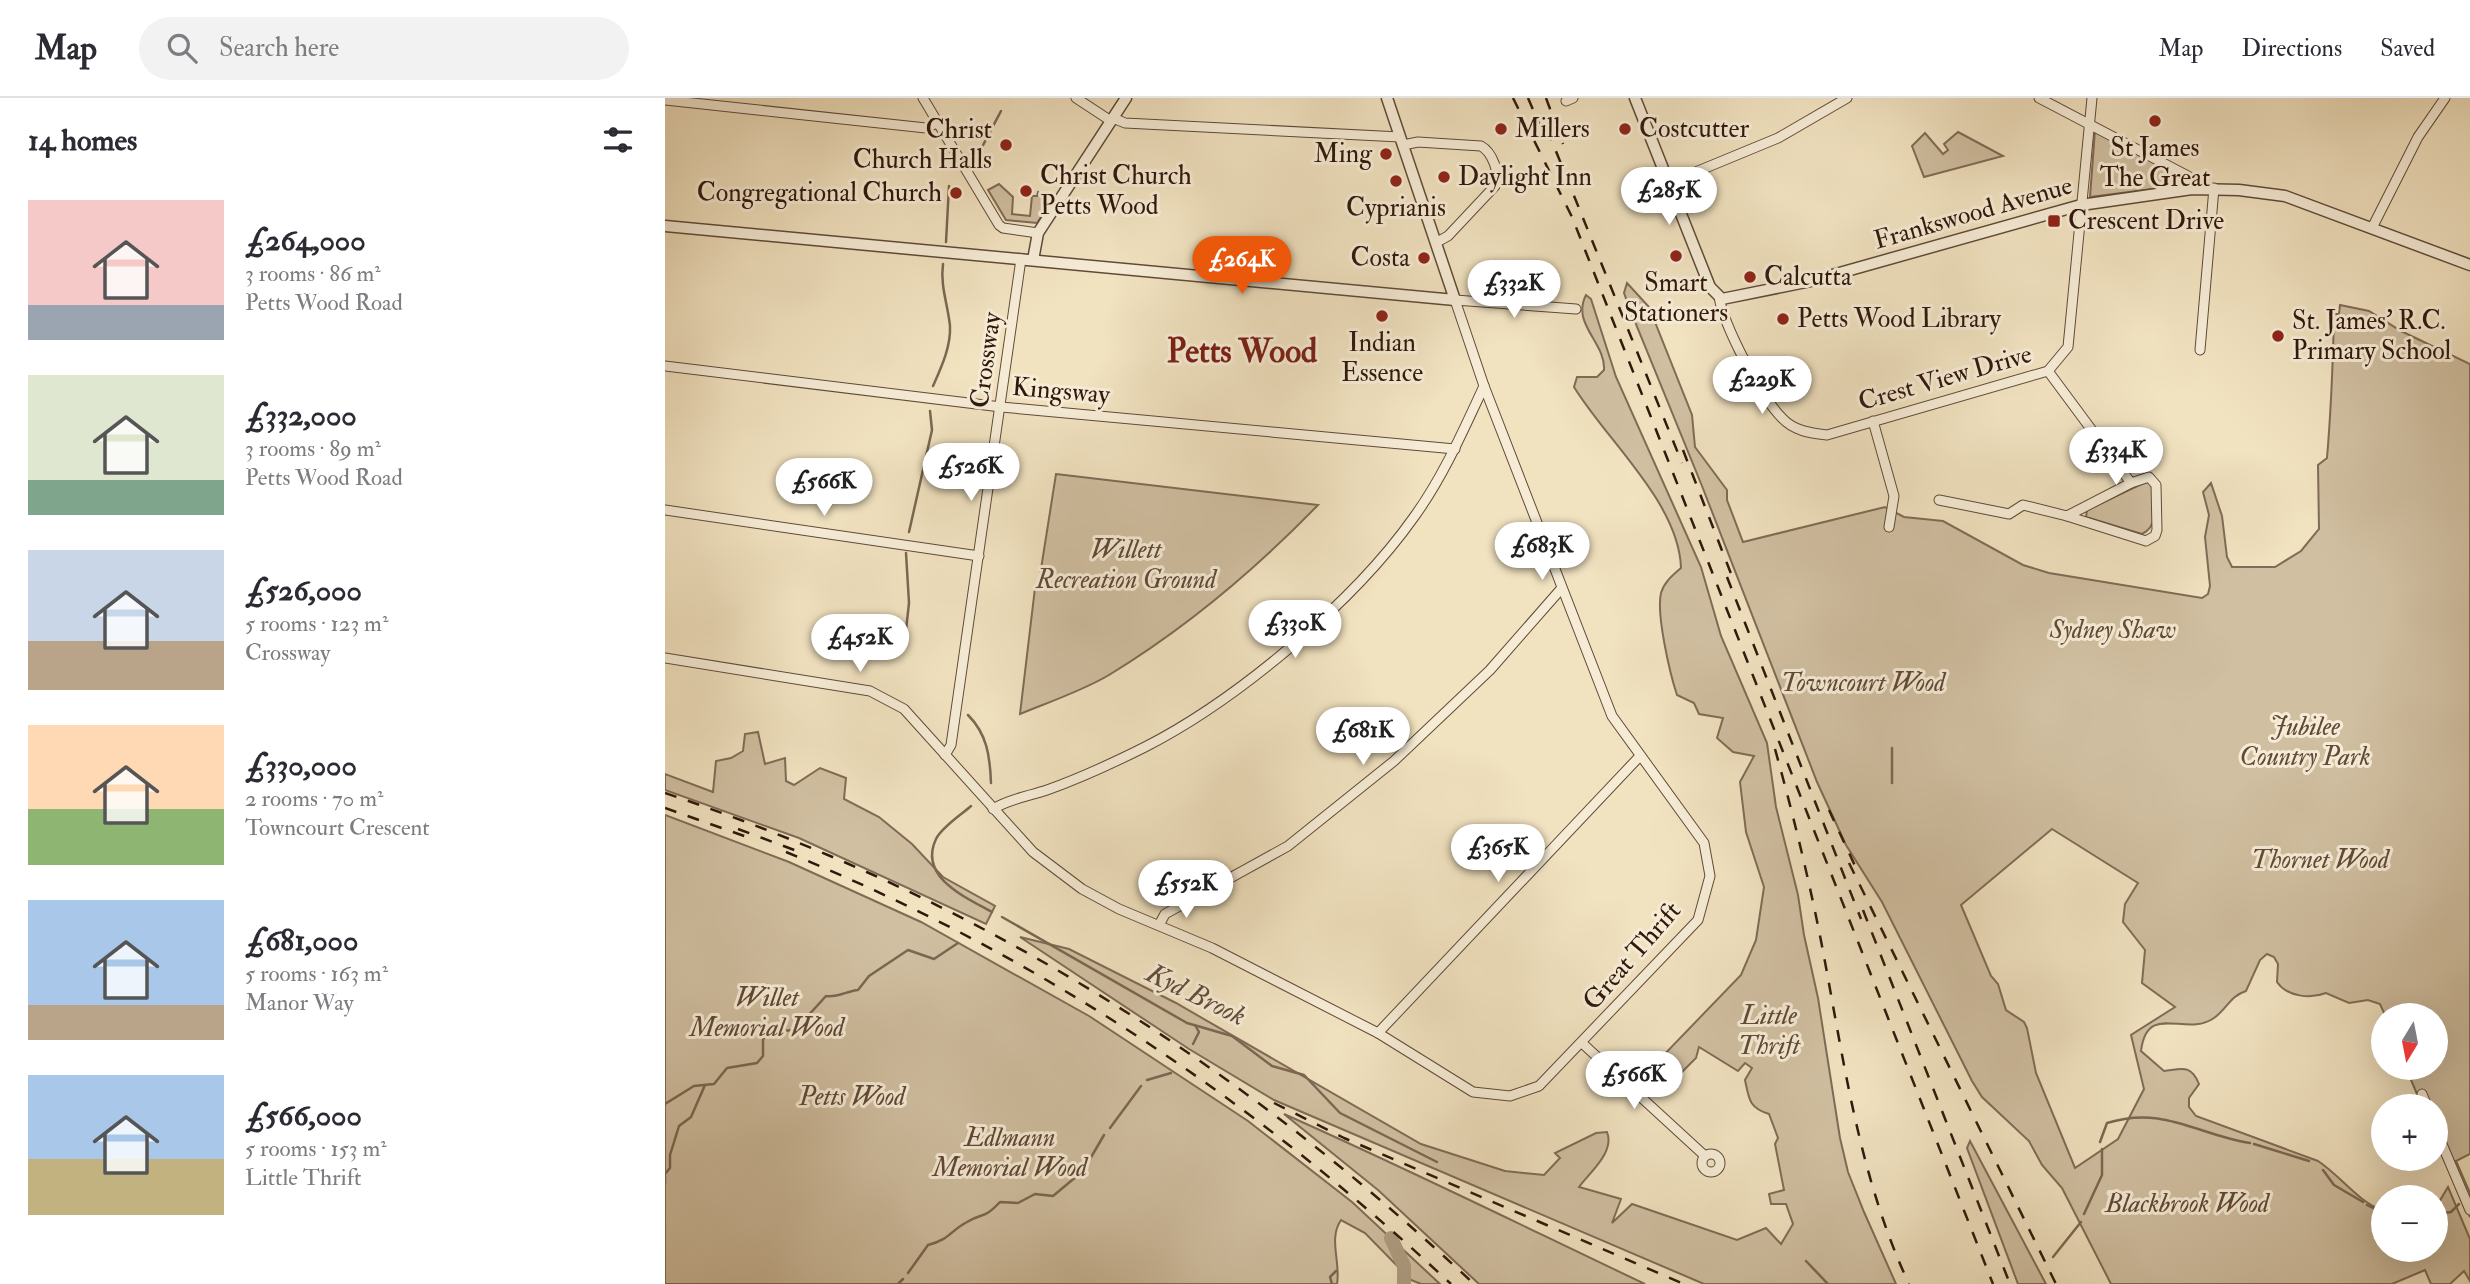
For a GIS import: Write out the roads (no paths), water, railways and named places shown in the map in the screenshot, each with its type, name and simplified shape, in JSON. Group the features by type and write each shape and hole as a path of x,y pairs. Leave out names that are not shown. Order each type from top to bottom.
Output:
{"street":[{"path":"923,98 999,225 1003,228 1038,233"},
{"path":"1076,98 1112,119 1125,123 1475,144 1488,150 1498,178 1495,186 1448,236 1437,242"},
{"path":"1027,260 1038,233 1126,98"},
{"path":"1387,98 1455,300"},
{"path":"1635,98 1710,287 1719,297"},
{"path":"1669,183 1778,138 1847,98"},
{"path":"2039,98 2188,176 2192,189"},
{"path":"2081,205 2092,98"},
{"path":"2372,228 2418,136 2445,98"},
{"path":"665,100 926,128 937,122"},
{"path":"2200,350 2214,188"},
{"name":"Frankswood Avenue","path":"1719,297 1727,299 1781,289 2081,205 2214,188 2285,196 2470,265"},
{"name":"Crest View Drive","path":"1719,297 1732,335 1782,418 1801,432 1827,435 2049,371 2068,347 2081,205"},
{"path":"665,226 1576,309"},
{"name":"Crossway","path":"945,755 951,745 1001,407 1027,260"},
{"name":"Great Thrift","path":"665,658 870,691 904,709 1039,858 1081,890 1212,947 1378,1033 1473,1092 1510,1096 1539,1086 1698,920 1710,876 1704,844 1612,716 1484,386 1455,300"},
{"name":"Kingsway","path":"665,366 1001,407 1455,449"},
{"path":"2049,371 2131,483"},
{"path":"992,809 1109,765 1161,739 1239,686 1318,621 1413,519 1455,449 1484,386"},
{"path":"1873,421 1894,496 1889,527"},
{"path":"1939,500 2009,514 2024,505 2146,541 2154,536 2157,530 2156,485 2149,477 2131,483 2067,516"},
{"path":"665,510 979,556"},
{"path":"1159,925 1165,914 1288,846 1394,761 1490,670 1561,589"},
{"path":"1378,1033 1640,756"},
{"path":"1582,1044 1705,1156"},
{"path":"2448,1158 2470,1210"}],"waterway":[{"name":"Kyd Brook","path":"968,156 981,149 1001,111"},
{"name":"Kyd Brook","path":"946,242 949,186"},
{"name":"Kyd Brook","path":"933,386 945,357 950,334 943,264"},
{"name":"Kyd Brook","path":"909,532 932,430 930,411"},
{"name":"Kyd Brook","path":"905,639 909,603 906,553"},
{"name":"Kyd Brook","path":"968,715 986,746 991,783"},
{"path":"1892,748 1892,783"},
{"name":"Kyd Brook","path":"971,806 936,839 932,852 933,864 947,884 992,912"},
{"name":"Kyd Brook","path":"1002,917 1187,1023 1232,1036 1272,1066 1304,1075 1340,1113 1437,1162"},
{"path":"665,1104 694,1086 714,1084 727,1068 757,1063 763,1056 763,1039 770,1034 796,1029 826,996 858,990 869,976 908,950 934,959 958,943"},
{"path":"1193,1044 1199,1032 1195,1025"},
{"path":"1147,1080 1171,1073"},
{"path":"665,1174 670,1168 670,1155 679,1126 691,1117 705,1085"},
{"path":"1110,1128 1141,1086"},
{"path":"2100,1142 2107,1123 2146,1117 2180,1123 2250,1143"},
{"path":"908,1273 928,1245 941,1241 967,1222 986,1214 1000,1202 1018,1203 1035,1194 1053,1196 1083,1171 1104,1135"},
{"path":"2254,1144 2309,1161"},
{"path":"2084,1214 2102,1175 2102,1149"},
{"path":"2323,1170 2334,1185 2363,1202"},
{"path":"665,1176 665,1183"},
{"path":"2448,1212 2459,1204"},
{"path":"2367,1205 2371,1207"},
{"path":"2053,1257 2081,1222"},
{"name":"Kyd Brook","path":"1391,1238 1404,1266 1404,1284"},
{"name":"Kyd Brook","path":"1393,1255 1397,1251"},
{"path":"1806,1261 1828,1284"},
{"path":"1332,1284 1330,1277 1336,1271"},
{"path":"898,1284 903,1279"}],"railway":[{"path":"1513,98 1572,217 1993,1284"},
{"path":"1528,98 1546,140"},
{"path":"1546,98 1563,144"},
{"path":"1547,129 1682,463"},
{"path":"1683,450 1735,584"},
{"path":"1727,577 1861,919"},
{"path":"1775,749 1812,896 1865,1160 1877,1202 1909,1284"},
{"path":"665,793 779,835 889,882 995,935 1097,994 1195,1057 1290,1127 1383,1203 1474,1284"},
{"path":"665,808 747,837"},
{"path":"1829,810 1857,870"},
{"path":"738,829 797,851"},
{"path":"786,852 969,937 1055,985 1138,1037 1219,1093 1298,1153 1375,1216 1451,1284"},
{"path":"1849,863 2056,1284"},
{"path":"1863,910 2010,1284"},
{"path":"1274,1103 1344,1138 1684,1284"}],"place":[{"name":"St James The Great","path":"2155,121"},
{"name":"Millers","path":"1501,129"},
{"name":"Costcutter","path":"1625,129"},
{"name":"Christ Church Halls","path":"1006,145"},
{"name":"Ming","path":"1386,154"},
{"name":"Daylight Inn","path":"1444,177"},
{"name":"Cyprianis","path":"1396,181"},
{"name":"Christ Church Petts Wood","path":"1026,191"},
{"name":"Congregational Church","path":"956,193"},
{"name":"Crescent Drive","path":"2054,221"},
{"name":"Smart Stationers","path":"1676,256"},
{"name":"Costa","path":"1424,258"},
{"name":"Calcutta","path":"1750,277"},
{"name":"Indian Essence","path":"1382,316"},
{"name":"Petts Wood Library","path":"1783,319"},
{"name":"St. James' R.C. Primary School","path":"2278,336"}],"district":[{"name":"Petts Wood","path":"1242,351"}],"park label":[{"name":"Willett Recreation Ground","path":"1126,565"},
{"name":"Sydney Shaw","path":"2113,630"},
{"name":"Towncourt Wood","path":"1863,683"},
{"name":"Jubilee Country Park","path":"2305,742"},
{"name":"Thornet Wood","path":"2320,860"},
{"name":"Willet Memorial Wood","path":"767,1013"},
{"name":"Little Thrift","path":"1769,1031"},
{"name":"Edlmann Memorial Wood","path":"1010,1153"},
{"name":"Blackbrook Wood","path":"2187,1204"}]}
